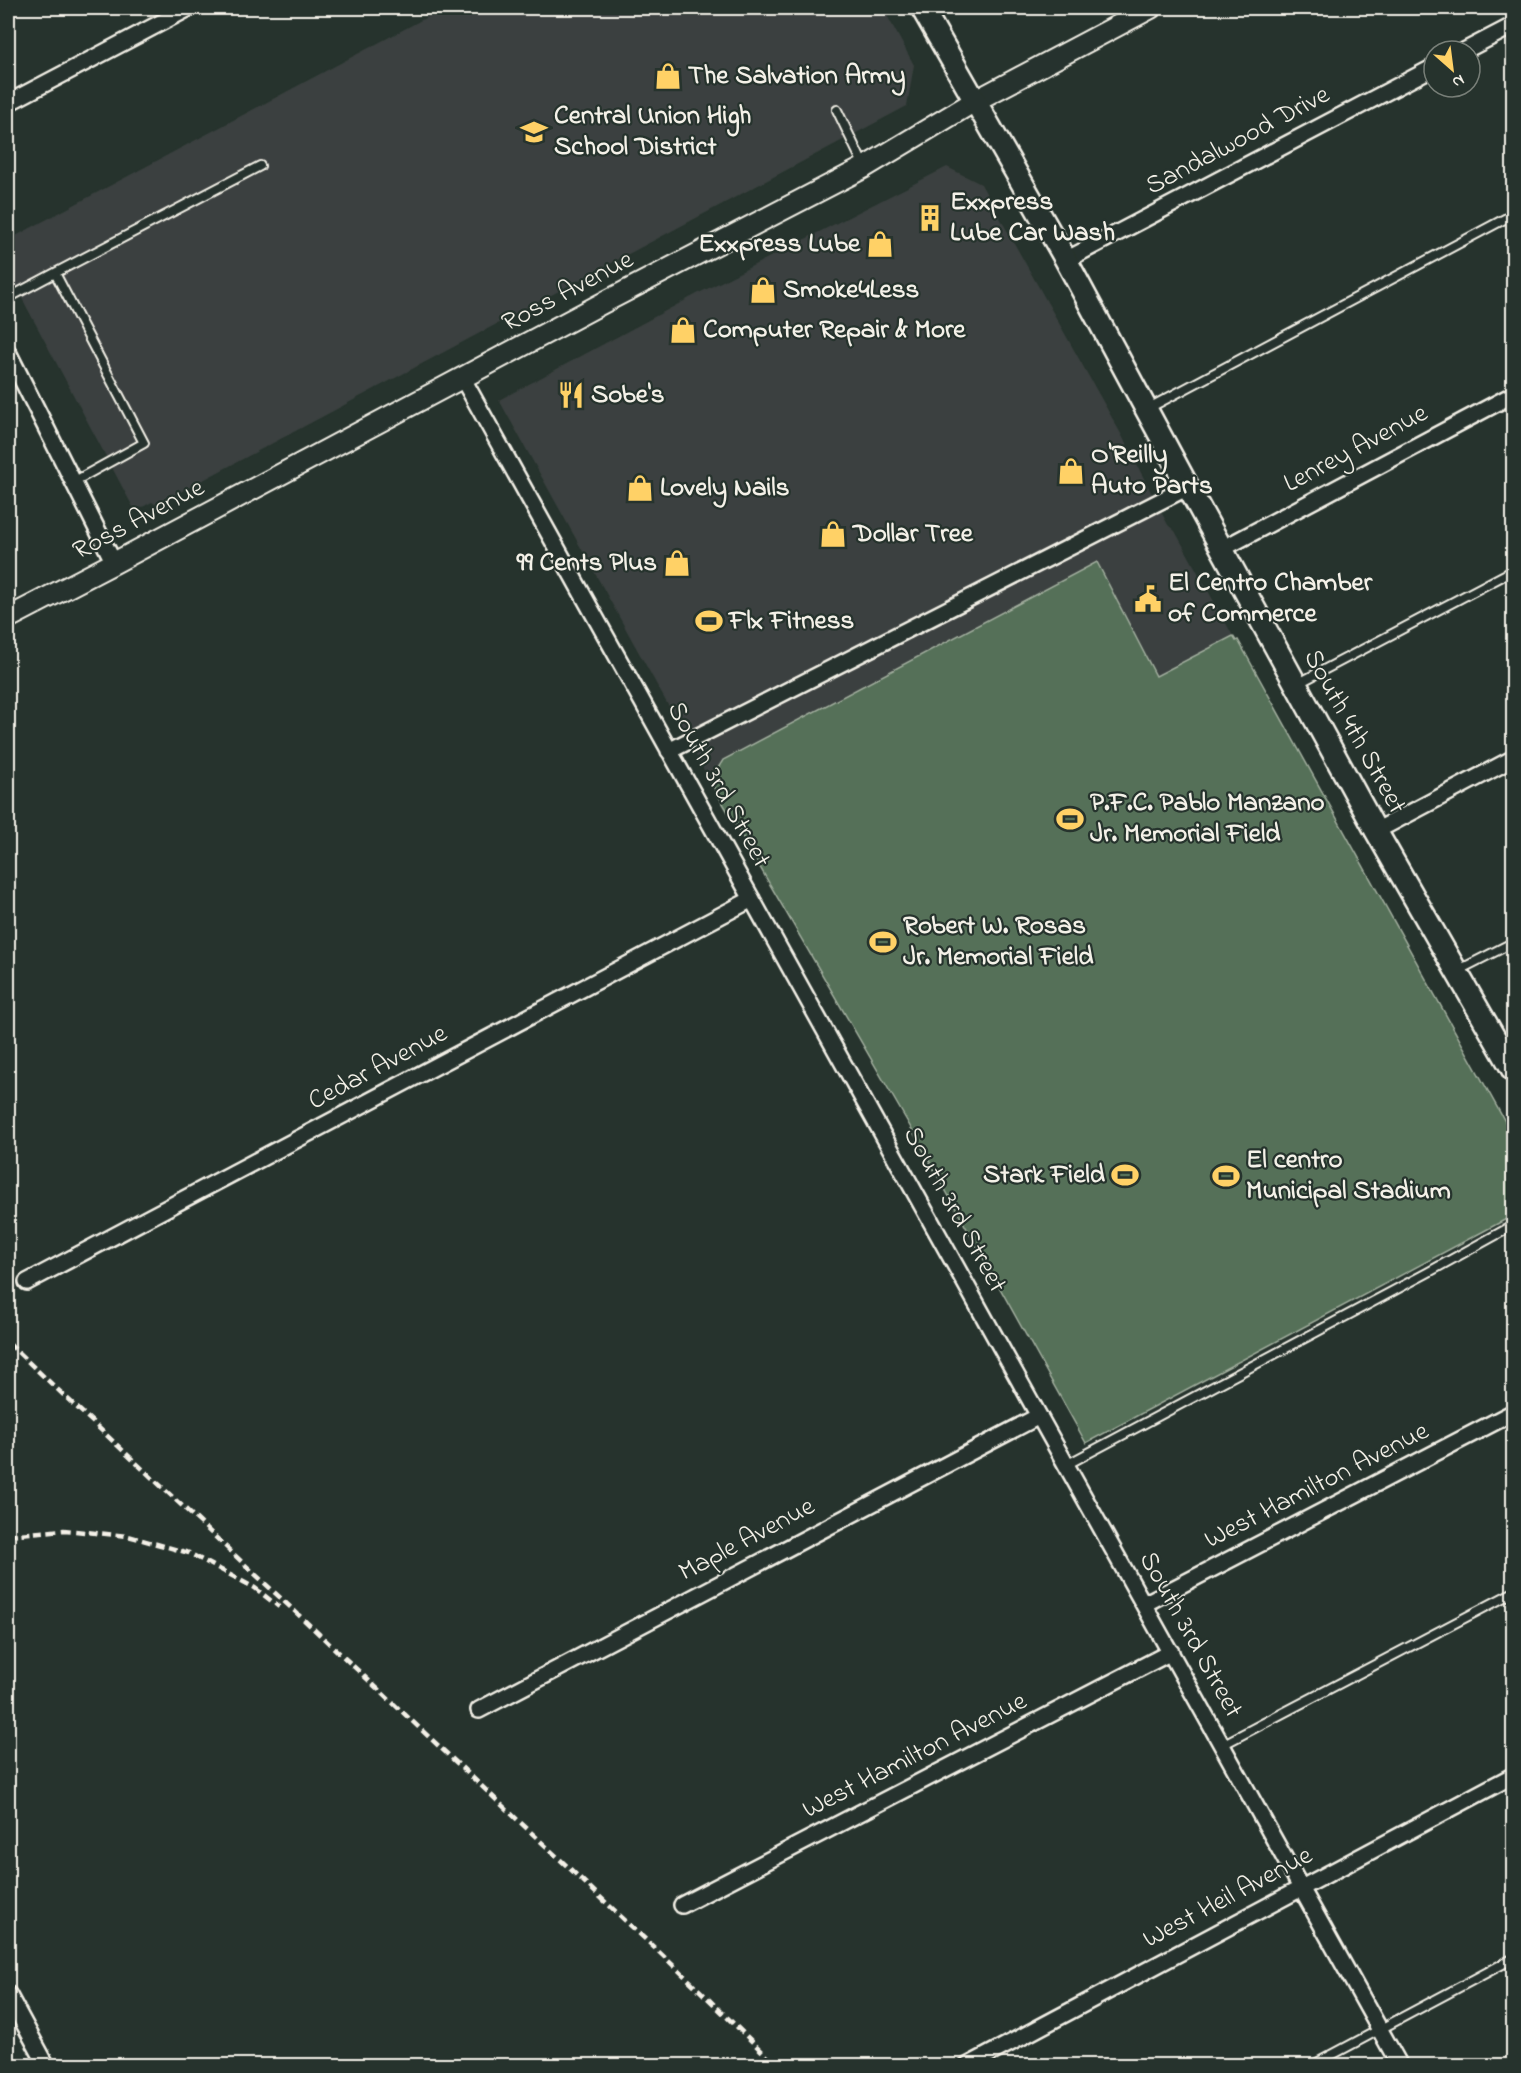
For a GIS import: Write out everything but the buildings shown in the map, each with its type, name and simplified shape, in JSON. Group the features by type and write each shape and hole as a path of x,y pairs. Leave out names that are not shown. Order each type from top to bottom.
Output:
{"main road":[{"name":"South 4th Street","path":"922,8 1066,260 1376,831 1514,1072"}],"street":[{"path":"8,103 189,8"},
{"name":"Ross Avenue","path":"8,618 865,167 975,100 1150,8"},
{"path":"1482,42 1514,25"},
{"name":"Sandalwood Drive","path":"1066,260 1422,73"},
{"path":"8,352 114,564"},
{"name":"South 3rd Street","path":"463,379 1400,2066"},
{"name":"Lenrey Avenue","path":"1222,549 1514,394"},
{"path":"669,751 1188,487"},
{"path":"1376,831 1514,758"},
{"name":"Cedar Avenue","path":"27,1282 752,899"},
{"name":"West Hamilton Avenue","path":"1144,1604 1514,1413"},
{"name":"Maple Avenue","path":"478,1710 1039,1416"},
{"name":"West Hamilton Avenue","path":"682,1905 1171,1652"},
{"name":"West Heil Avenue","path":"967,2066 1514,1775"},
{"path":"8,1994 47,2066"}],"lane":[{"path":"837,110 865,167"},
{"path":"8,298 260,166"},
{"path":"1146,410 1514,214"},
{"path":"55,273 144,442 73,482"},
{"path":"1296,685 1514,570"},
{"path":"1457,972 1514,942"},
{"path":"1066,1465 1514,1225"},
{"path":"1222,1745 1514,1592"},
{"path":"1311,2066 1514,1958"}],"shaded area":[{"path":"444,8 883,8 914,65 907,106 156,505 152,502 135,511 8,272 8,240"},
{"path":"947,167 981,184 1120,432 1168,525 1175,531 1233,636 1156,676 1097,562 723,760 710,781 499,400 697,294"}],"green space":[{"path":"1097,562 1156,676 1233,636 1236,641 1238,640 1513,1136 1514,1215 1086,1443 907,1121 710,781 723,760"}],"railway":[{"path":"8,1343 691,1982 777,2066"},
{"path":"8,1535 64,1530 128,1536 189,1553 255,1588 279,1607"}],"place":[{"name":"The Salvation Army","path":"668,76"},
{"name":"Central Union High School District","path":"534,132"},
{"name":"Exxpress Lube Car Wash","path":"930,218"},
{"name":"Exxpress Lube","path":"880,244"},
{"name":"Smoke4Less","path":"763,290"},
{"name":"Computer Repair & More","path":"683,330"},
{"name":"Sobe's","path":"571,395"},
{"name":"O'Reilly Auto Parts","path":"1071,471"},
{"name":"Lovely Nails","path":"640,488"},
{"name":"Dollar Tree","path":"833,534"},
{"name":"99 Cents Plus","path":"677,563"},
{"name":"El Centro Chamber of Commerce","path":"1148,599"},
{"name":"Flx Fitness","path":"709,621"},
{"name":"P.F.C. Pablo Manzano Jr. Memorial Field","path":"1070,819"},
{"name":"Robert W. Rosas Jr. Memorial Field","path":"883,942"},
{"name":"Stark Field","path":"1125,1175"},
{"name":"El centro Municipal Stadium","path":"1226,1176"}]}
